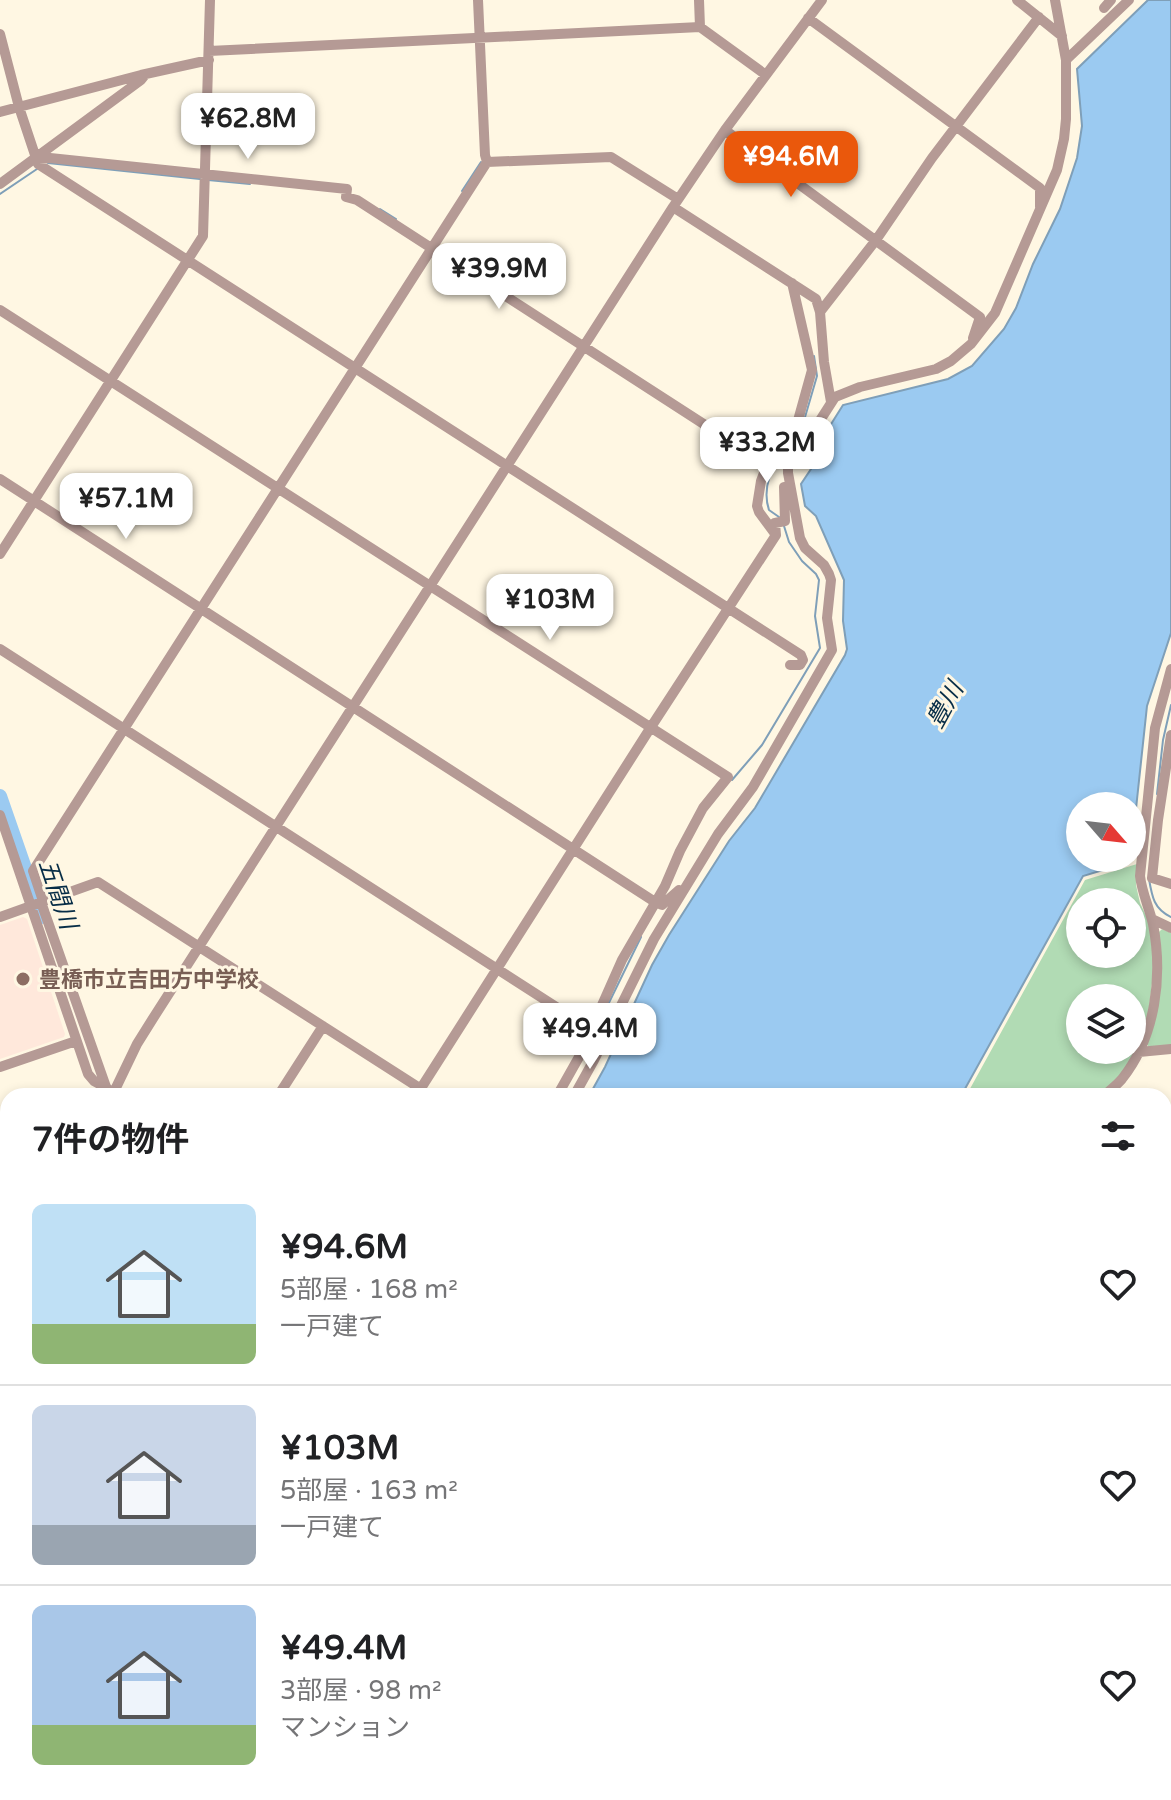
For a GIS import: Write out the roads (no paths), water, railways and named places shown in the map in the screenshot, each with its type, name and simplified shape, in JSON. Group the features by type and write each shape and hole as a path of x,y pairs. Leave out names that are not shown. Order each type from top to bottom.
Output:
{"street":[{"path":"0,554 203,236 210,0"},
{"path":"37,903 33,871 487,162 478,0"},
{"path":"699,0 700,27"},
{"path":"113,1088 144,1032 676,203 725,130 822,0"},
{"path":"1017,0 1062,36"},
{"path":"422,1088 776,535 775,523 785,521 784,473 831,402 838,395 860,387 936,369 951,361 971,344 995,313 1040,214 1057,170 1064,139 1066,60 1055,0"},
{"path":"1066,60 1129,0"},
{"path":"820,312 1039,17"},
{"path":"808,18 1040,188 1040,214"},
{"path":"0,112 209,56 700,27 766,75"},
{"path":"0,34 38,164 801,655 803,660 800,665 790,665"},
{"path":"0,184 145,75"},
{"path":"725,130 980,317 971,344"},
{"path":"487,162 611,157 816,299 831,402"},
{"path":"35,159 50,158 347,189 346,197 357,200 433,248 767,465"},
{"path":"776,535 757,506 761,481 767,465 797,424 812,370 792,283"},
{"path":"0,310 728,777 703,808 658,903 622,960 592,1030 562,1088"},
{"path":"578,1088 654,939 718,834 753,787 832,650 827,618 831,580 824,565 805,548 800,538 788,465"},
{"path":"0,479 658,903"},
{"path":"0,649 592,1030"},
{"path":"1146,1034 1157,980 1156,942 1152,919 1141,890 1140,860 1155,728 1171,669"},
{"path":"1171,740 1152,878 1171,884"},
{"path":"0,815 37,903 88,1074 105,1088"},
{"path":"0,917 98,882 323,1026 413,1088"},
{"path":"658,903 683,891"},
{"path":"37,903 42,905 110,1088"},
{"path":"1152,919 1171,928"},
{"path":"283,1088 323,1026"},
{"path":"0,1067 76,1041"},
{"path":"1146,1051 1171,1049"},
{"path":"1112,1088 1131,1064"}],"water":[{"name":"豊川","path":"1148,0 1171,0 1171,633 1147,706 1138,792 1066,792 1066,872 1096,872 1083,876 1076,888 1066,888 1066,907 965,1088 593,1088 669,935 729,841 755,808 845,655 844,580 816,516 805,506 801,484 817,460 823,437 843,405 948,379 972,366 1004,329 1060,209 1077,158 1082,126 1077,69"}],"waterway":[{"path":"462,191 481,162"},
{"path":"48,163 200,179"},
{"path":"0,194 37,169"},
{"path":"208,180 250,184"},
{"path":"380,209 396,219"},
{"path":"803,424 817,376 814,356"},
{"path":"779,457 767,490 769,510 779,517"},
{"path":"732,780 762,745 820,648 815,616 819,580 789,542 784,526"},
{"path":"1157,794 1163,740 1171,705"},
{"name":"五間川","path":"0,796 42,917"},
{"path":"1149,879 1155,902 1171,917"},
{"path":"602,1017 641,937"}],"place":[{"name":"豊橋市立吉田方中学校","path":"23,979"}]}
